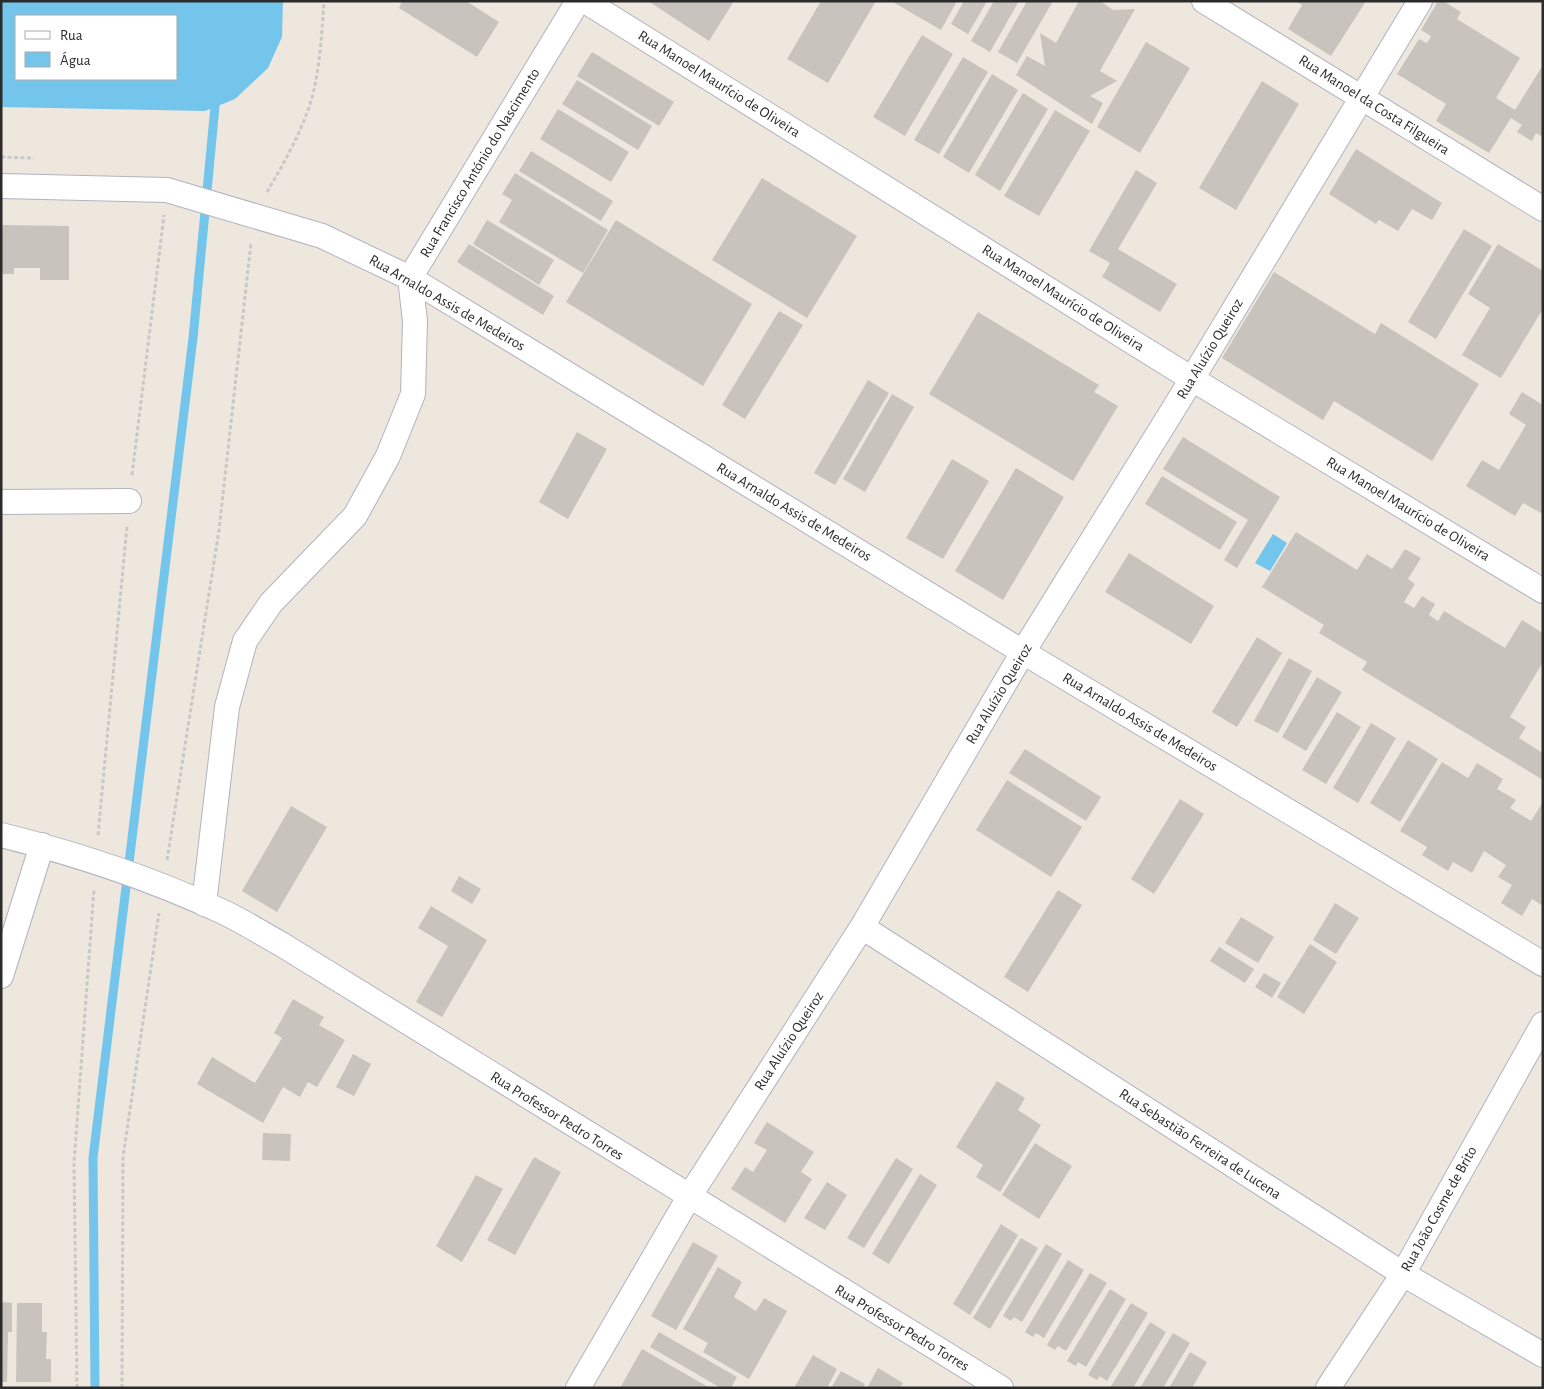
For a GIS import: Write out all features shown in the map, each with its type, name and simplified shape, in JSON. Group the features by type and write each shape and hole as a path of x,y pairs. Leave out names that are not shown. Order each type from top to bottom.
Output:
{"street":[{"name":"Rua Francisco António do Nascimento","path":"410,278 578,1"},
{"name":"Rua Manoel Maurício de Oliveira","path":"586,1 1192,379 1543,591"},
{"name":"Rua Manoel da Costa Filgueira","path":"1204,1 1543,209"},
{"name":"Rua Aluízio Queiroz","path":"578,1388 689,1197 862,927 1024,652 1192,379 1420,1"},
{"name":"Rua Arnaldo Assis de Medeiros","path":"1,186 173,191 322,236 410,278 1024,652 1543,964"},
{"path":"204,904 227,707 245,641 271,604 354,516 388,456 413,394 415,321 410,278"},
{"path":"1,502 129,501"},
{"name":"Rua Professor Pedro Torres","path":"1,835 42,845 160,884 204,904 281,944 1001,1388"},
{"path":"1,976 42,845"},
{"name":"Rua Sebastião Ferreira de Lucena","path":"862,927 1403,1274 1543,1355"},
{"name":"Rua João Cosme de Brito","path":"1328,1388 1403,1274 1543,1024"}],"path":[{"path":"122,1388 123,1158 160,884 219,530 249,213 296,138 313,94 322,38 324,1"},
{"path":"77,1388 74,1163 129,501 173,191"}],"water":[{"path":"1,1 283,1 282,37 268,68 235,99 205,111 1,107"},
{"path":"1273,534 1287,543 1270,571 1255,563"}],"building":[{"path":"402,1 466,1 499,22 477,57 399,8"},
{"path":"648,1 734,1 709,41"},
{"path":"821,1 876,1 828,83 787,59"},
{"path":"891,1 957,1 941,30"},
{"path":"964,1 987,1 968,34 951,24"},
{"path":"994,1 1019,1 990,52 971,41"},
{"path":"1027,1 1053,1 1017,63 998,52"},
{"path":"1079,1 1100,1 1113,10 1135,9 1100,71 1117,81 1090,96 1103,103 1092,124 1016,75 1027,56 1045,66 1040,33 1056,43"},
{"path":"1296,1 1366,1 1331,56 1288,29 1302,5"},
{"path":"1438,1 1443,1 1461,12 1457,19 1520,58 1496,98 1515,110 1543,65 1543,137 1536,133 1532,141 1517,132 1522,125 1511,118 1489,153 1436,121 1446,104 1397,74 1419,39 1427,43 1431,36 1421,30"},
{"path":"922,35 953,54 905,136 873,117"},
{"path":"1146,42 1190,68 1140,153 1097,127"},
{"path":"592,52 674,102 659,126 577,76"},
{"path":"963,57 988,72 939,154 914,140"},
{"path":"992,74 1018,90 969,173 943,157"},
{"path":"577,80 652,126 638,150 562,104"},
{"path":"1262,81 1299,104 1236,210 1199,188"},
{"path":"1023,93 1048,109 1000,191 975,175"},
{"path":"558,109 629,152 611,182 540,139"},
{"path":"1055,110 1090,131 1039,216 1004,196"},
{"path":"1356,149 1442,203 1432,220 1412,209 1398,231 1379,220 1376,224 1329,194"},
{"path":"531,151 613,201 601,221 519,171"},
{"path":"1136,170 1157,183 1118,249 1177,284 1160,312 1102,277 1110,263 1089,251"},
{"path":"515,173 608,230 583,273 499,222 512,200 502,194"},
{"path":"762,178 857,236 807,318 712,260"},
{"path":"487,220 554,260 539,285 473,244"},
{"path":"616,220 752,304 703,386 566,302"},
{"path":"1,225 69,226 69,280 40,280 40,268 14,268 14,274 1,274"},
{"path":"1464,229 1492,246 1436,339 1408,322"},
{"path":"469,244 554,296 543,315 457,262"},
{"path":"1498,244 1543,271 1543,309 1501,378 1462,355 1490,308 1468,294"},
{"path":"1274,272 1375,334 1381,323 1479,384 1432,461 1334,401 1323,420 1222,358"},
{"path":"779,311 803,325 745,419 722,405"},
{"path":"978,312 1099,385 1094,392 1118,406 1073,481 929,394"},
{"path":"868,380 889,393 835,485 814,473"},
{"path":"1522,392 1543,405 1543,514 1523,503 1515,516 1466,486 1482,460 1499,470 1526,425 1509,414"},
{"path":"892,394 914,407 865,492 843,479"},
{"path":"577,432 607,449 568,519 539,502"},
{"path":"1183,437 1280,497 1237,568 1224,560 1248,520 1163,469"},
{"path":"952,459 989,481 943,559 906,538"},
{"path":"1016,468 1064,497 1003,600 955,571"},
{"path":"1162,476 1237,522 1220,550 1145,504"},
{"path":"1296,532 1357,570 1367,554 1392,569 1405,549 1421,558 1408,579 1415,584 1404,602 1414,608 1422,596 1435,604 1429,615 1438,621 1444,611 1505,648 1522,620 1543,633 1543,662 1510,717 1526,727 1519,738 1543,753 1543,780 1362,670 1367,662 1319,633 1324,625 1262,587"},
{"path":"1129,553 1214,606 1191,644 1105,592"},
{"path":"1257,637 1282,653 1237,727 1212,712"},
{"path":"1289,658 1312,671 1278,733 1254,721"},
{"path":"1317,677 1342,692 1306,751 1282,737"},
{"path":"1337,712 1361,727 1326,784 1302,770"},
{"path":"1371,723 1396,738 1358,803 1333,788"},
{"path":"1408,740 1438,759 1400,822 1370,803"},
{"path":"1025,749 1101,797 1086,821 1009,773"},
{"path":"1442,762 1468,778 1477,763 1503,779 1497,789 1516,800 1510,808 1531,821 1543,802 1543,906 1532,899 1522,916 1501,903 1512,885 1498,877 1506,865 1484,851 1472,873 1453,862 1448,871 1422,855 1427,847 1400,831"},
{"path":"1007,780 1082,827 1051,877 976,830"},
{"path":"1180,799 1204,814 1154,894 1131,879"},
{"path":"291,806 327,827 277,912 242,891"},
{"path":"459,876 481,889 472,904 451,891"},
{"path":"1058,890 1082,905 1028,992 1004,977"},
{"path":"1335,903 1359,918 1336,954 1313,940"},
{"path":"431,906 487,940 442,1017 416,1002 448,946 418,928"},
{"path":"1241,917 1274,937 1258,963 1225,943"},
{"path":"1310,944 1337,962 1304,1014 1277,997"},
{"path":"1219,947 1254,969 1245,983 1210,961"},
{"path":"1264,973 1281,983 1272,998 1255,987"},
{"path":"293,999 324,1017 319,1025 345,1040 317,1087 308,1082 300,1097 283,1087 263,1123 197,1084 212,1057 255,1083 282,1038 274,1033"},
{"path":"353,1054 371,1064 354,1096 336,1087"},
{"path":"997,1081 1025,1098 1018,1110 1041,1125 1000,1192 976,1177 983,1165 956,1147"},
{"path":"767,1122 814,1152 801,1172 812,1179 785,1223 731,1189 745,1167 753,1172 767,1150 754,1143"},
{"path":"263,1133 291,1134 290,1161 262,1160"},
{"path":"1035,1143 1072,1166 1039,1219 1002,1195"},
{"path":"534,1157 561,1172 515,1255 487,1240"},
{"path":"896,1158 913,1169 864,1248 847,1238"},
{"path":"920,1174 937,1185 889,1264 872,1254"},
{"path":"476,1175 503,1189 462,1262 436,1246"},
{"path":"827,1182 847,1195 825,1230 804,1218"},
{"path":"1001,1224 1018,1235 970,1315 953,1304"},
{"path":"1021,1238 1038,1248 990,1329 973,1318"},
{"path":"693,1242 718,1256 676,1330 651,1316"},
{"path":"1046,1244 1062,1254 1022,1322 1014,1317 1011,1321 1003,1316"},
{"path":"1068,1260 1084,1270 1044,1338 1036,1333 1033,1337 1025,1332"},
{"path":"718,1267 742,1282 734,1297 756,1311 764,1298 787,1311 749,1379 703,1352 708,1343 683,1329"},
{"path":"1090,1273 1107,1283 1066,1351 1058,1346 1055,1350 1047,1345"},
{"path":"1110,1289 1126,1299 1086,1367 1078,1362 1076,1366 1067,1361"},
{"path":"1,1302 12,1303 12,1332 8,1332 7,1382 1,1382"},
{"path":"17,1303 42,1303 42,1332 47,1332 46,1359 51,1359 51,1382 16,1382"},
{"path":"1131,1303 1148,1313 1107,1381 1100,1376 1097,1380 1088,1375"},
{"path":"1150,1322 1166,1332 1133,1388 1110,1388"},
{"path":"659,1332 737,1377 731,1388 721,1388 650,1347"},
{"path":"1173,1333 1190,1343 1163,1388 1140,1388"},
{"path":"642,1349 710,1388 620,1388"},
{"path":"1190,1352 1207,1362 1192,1388 1169,1388"},
{"path":"813,1355 837,1369 827,1388 794,1388"},
{"path":"878,1368 903,1383 900,1388 867,1388"},
{"path":"841,1371 865,1384 863,1388 831,1388"}],"waterway":[{"path":"95,1388 93,1158 193,338 216,96"}]}
